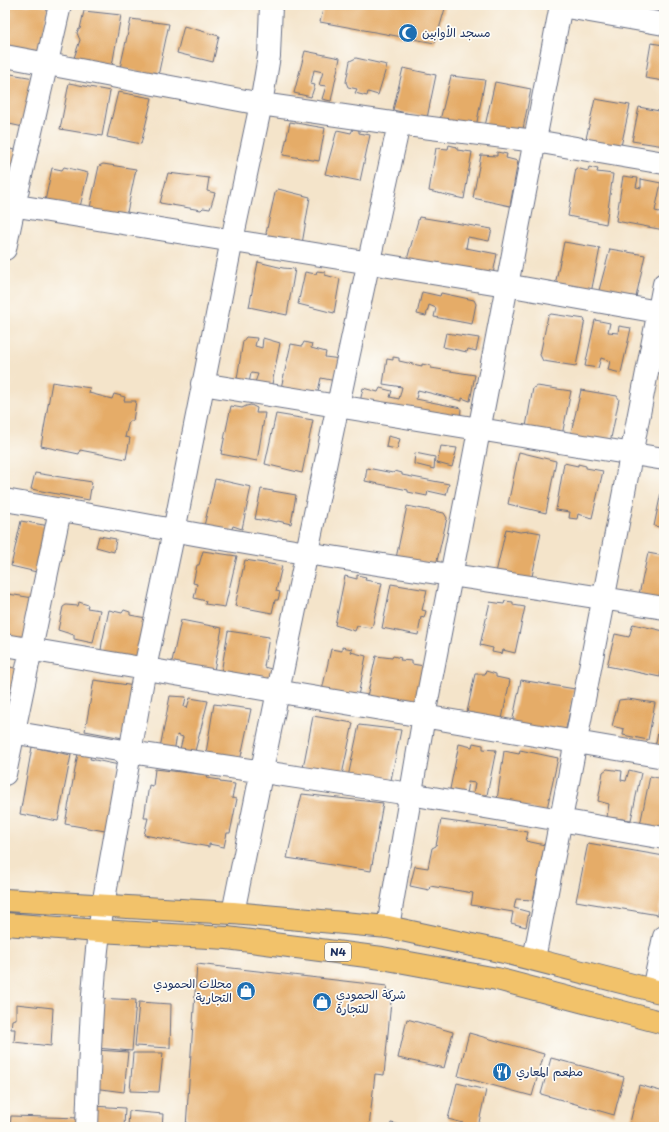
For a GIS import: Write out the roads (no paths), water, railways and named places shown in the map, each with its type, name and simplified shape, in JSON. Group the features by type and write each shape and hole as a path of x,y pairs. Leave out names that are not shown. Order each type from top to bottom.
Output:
{"highway":[{"path":"5,900 233,913 388,927 504,952 659,992"},
{"name":"N4","path":"5,924 227,938 382,958 497,979 664,1023"}],"street":[{"path":"5,249 10,205 47,64 60,5"},
{"path":"87,1127 91,1007 103,905 145,668 174,531 202,384 262,104 269,56 272,5"},
{"path":"388,927 424,716 561,6 664,24"},
{"path":"5,56 262,104 399,124 535,141 664,163"},
{"path":"233,913 261,772 368,263 399,124"},
{"path":"10,205 506,285 661,312"},
{"path":"534,960 631,454 661,312 664,284"},
{"path":"202,384 664,459"},
{"path":"5,500 174,531 307,553 664,608"},
{"path":"5,774 9,732 31,649 60,510"},
{"path":"5,645 664,757"},
{"path":"9,732 130,752 410,794 664,838"},
{"path":"659,992 664,937"}],"place":[{"name":"مسجد الأوابين","path":"408,33"},
{"name":"محلات الحمودي التجارية","path":"246,991"},
{"name":"شركة الحمودي للتجارة","path":"322,1002"},
{"name":"مطعم المعاري","path":"502,1072"}]}
